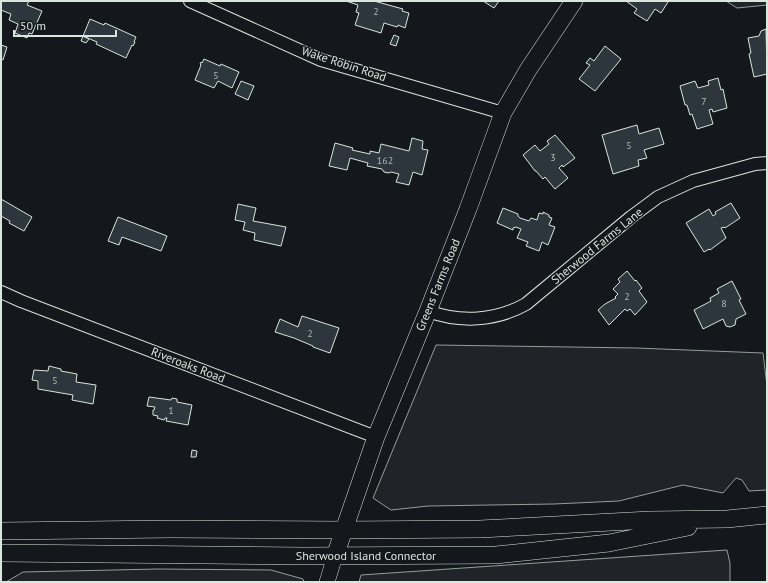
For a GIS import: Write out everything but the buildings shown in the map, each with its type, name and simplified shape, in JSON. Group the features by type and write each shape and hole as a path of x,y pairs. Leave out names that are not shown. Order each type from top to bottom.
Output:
{"main road":[{"name":"Greens Farms Road","path":"335,556 376,437 468,209 503,113 528,70 574,1"},
{"name":"Sherwood Island Connector","path":"1,530 480,529 650,520 727,519 767,515"},
{"name":"Sherwood Island Connector","path":"1,553 335,556 483,555 549,550 609,543 727,519"}],"street":[{"name":"Wake Robin Road","path":"190,1 322,60 503,113"},
{"name":"Sherwood Farms Lane","path":"428,311 440,316 470,318 495,317 511,312 526,304 658,196 692,181 755,164 767,163"},
{"name":"Riveroaks Road","path":"1,292 376,437"},
{"name":"Greens Farms Road","path":"326,582 335,556"}],"shaded area":[{"path":"726,1 767,1 767,5 737,8"},
{"path":"436,345 636,348 763,353 767,386 767,490 749,491 742,480 736,478 723,493 683,485 619,501 554,504 428,506 391,510 373,498"},
{"path":"727,550 730,563 730,582 359,582 361,575"},
{"path":"158,569 271,570 303,579 304,582 6,582 23,572"}]}
